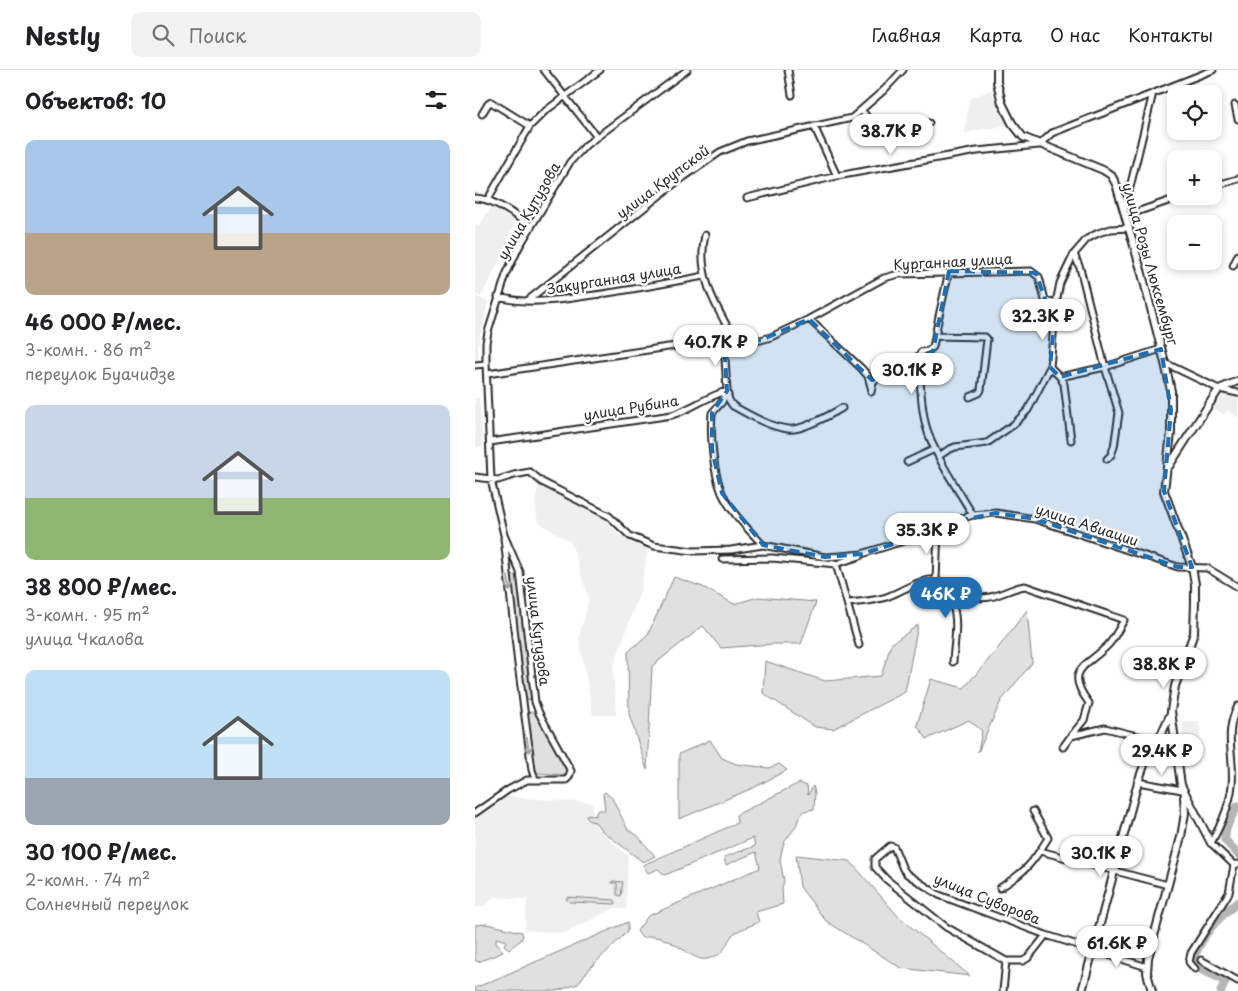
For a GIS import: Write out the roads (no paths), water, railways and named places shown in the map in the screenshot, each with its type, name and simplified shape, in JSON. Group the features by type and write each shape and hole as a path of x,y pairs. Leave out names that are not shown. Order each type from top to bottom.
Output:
{"street":[{"path":"544,70 597,138"},
{"path":"488,199 531,126 544,112 600,70"},
{"name":"улица Кутузова","path":"535,779 522,704 504,535 491,480 486,343 498,297 516,254 570,162 586,145 687,70"},
{"path":"788,70 792,95"},
{"name":"улица Крупской","path":"527,301 674,184 720,152 747,141 852,118 862,111 903,70"},
{"name":"улица Розы Люксембург","path":"997,70 999,93 1012,123 1023,137 1111,175 1116,184 1129,228 1171,391 1171,440 1164,483 1165,497 1192,567 1195,584 1194,633 1175,686 1171,711"},
{"path":"747,198 837,176 977,151 1039,145 1052,133 1213,70"},
{"path":"1124,214 1153,93"},
{"path":"481,114 491,102 531,126"},
{"path":"1235,105 1238,119"},
{"path":"862,111 875,126 883,130 893,130 929,123"},
{"path":"814,126 837,176"},
{"path":"1222,184 1238,179"},
{"path":"475,198 488,199 531,226"},
{"path":"1124,214 1167,201"},
{"path":"939,456 955,447 987,443 1013,425 1028,410 1050,367 1056,303 1060,283 1074,254 1087,239 1111,230 1129,228"},
{"path":"705,235 702,246 704,276 714,304 735,340"},
{"path":"1074,254 1085,284 1105,367 1119,413 1114,447 1107,459"},
{"path":"1233,266 1238,255"},
{"name":"Курганная улица","path":"487,374 668,347 735,340 761,340 809,319 891,275 1031,270 1039,277 1045,300 1056,303"},
{"path":"949,272 933,347 919,354 918,357 926,427 935,449 973,515"},
{"name":"Закурганная улица","path":"498,297 527,301 546,301 610,294 704,276"},
{"path":"809,319 868,376 871,390 876,378 883,375 920,372"},
{"path":"935,336 985,337 987,339 981,390 970,397"},
{"path":"724,341 727,391 733,406 773,426 790,430 818,421 842,408"},
{"path":"1060,377 1105,367 1161,349"},
{"path":"1165,363 1219,389 1238,393"},
{"path":"475,365 486,364"},
{"path":"1050,367 1064,384 1071,440"},
{"path":"1167,469 1219,389 1238,381"},
{"path":"727,391 722,402 712,413 712,450 715,464 722,493 730,507 763,545"},
{"name":"улица Рубина","path":"490,442 671,415 687,411 719,393 727,391"},
{"path":"907,462 935,449"},
{"name":"улица Авиации","path":"491,480 531,472 542,482 609,516 630,536 654,546 693,550 731,550 763,545 825,557 862,554 938,530 944,524 973,515 996,513 1035,519 1178,567 1207,568 1238,587"},
{"path":"475,477 491,480"},
{"path":"936,580 938,530"},
{"name":"улица Кутузова","path":"475,813 520,782 535,779 566,780 571,771 539,713 535,702 519,572 504,535"},
{"name":"улица Авиации","path":"722,559 772,558 836,564 854,559 862,554"},
{"path":"836,564 859,645"},
{"path":"847,603 864,602 886,597 920,582 936,580 977,597 985,598 1016,587 1025,586 1124,620 1109,645 1086,662 1080,669 1078,678 1080,686 1083,695 1089,703 1084,720 1063,747"},
{"path":"920,582 937,587 946,593 955,609 953,662"},
{"name":"улица Кутузова","path":"522,704 535,702"},
{"path":"1211,842 1229,802 1233,783 1229,731 1233,715 1238,706"},
{"path":"1082,991 1139,782 1146,760 1158,741 1171,711"},
{"path":"1152,991 1147,967 1183,823 1183,792 1171,711"},
{"path":"1071,736 1105,728 1158,741"},
{"path":"1139,782 1183,792 1211,842 1236,865 1229,893 1191,953 1189,962 1195,969"},
{"path":"1000,888 1023,872 1035,860 1048,838 1033,811"},
{"name":"улица Суворова","path":"1006,961 946,927 886,878 875,867 875,858 886,847 893,847 907,874 939,895 1047,935 1147,967"},
{"path":"1040,851 1168,885"},
{"path":"1003,991 1006,961 1023,961 1028,958 1047,935"},
{"path":"1201,960 1238,981"}],"waterway":[{"path":"1238,806 1229,822 1225,836 1225,840 1238,854"},
{"path":"1221,991 1225,982 1202,970 1192,961 1210,928 1238,902"}]}
